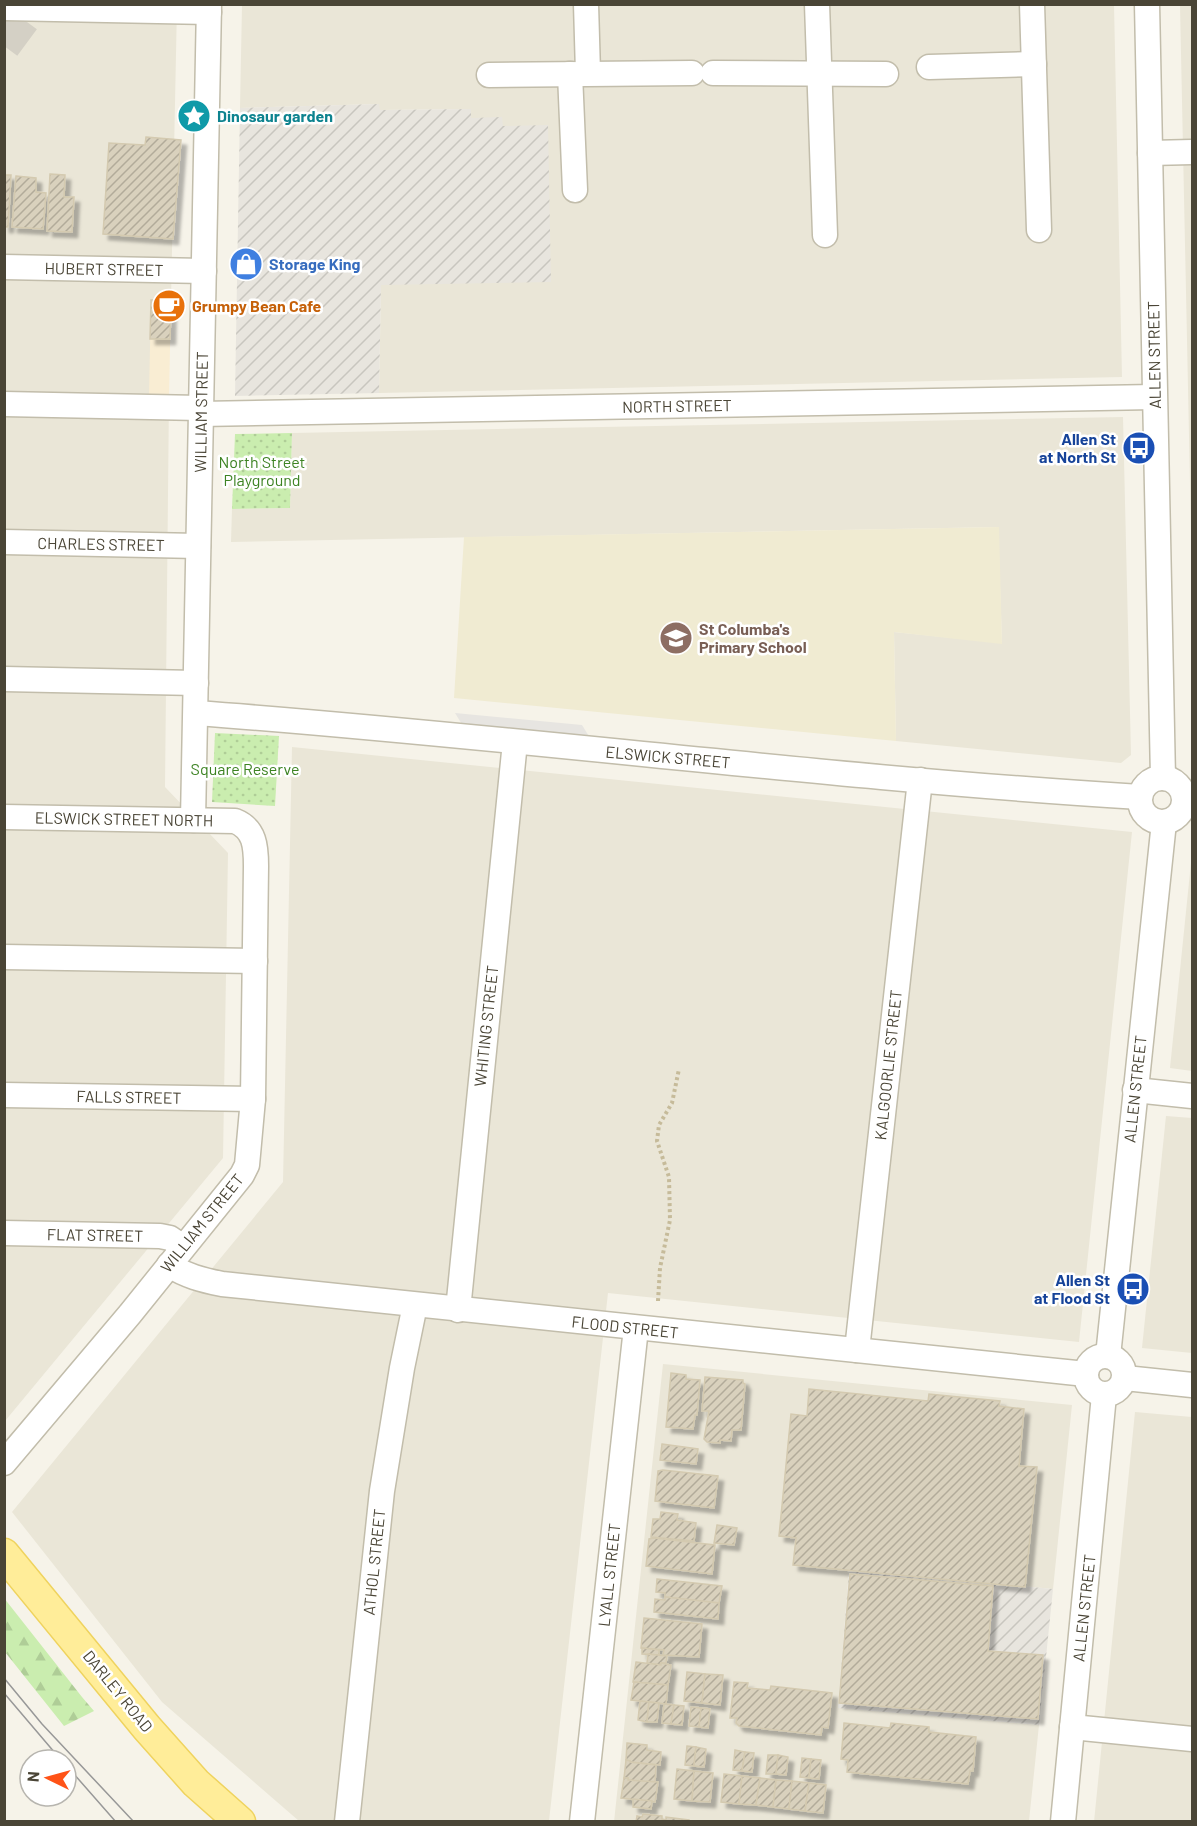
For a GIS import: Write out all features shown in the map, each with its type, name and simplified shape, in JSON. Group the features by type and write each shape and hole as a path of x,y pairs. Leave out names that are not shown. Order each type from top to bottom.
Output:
{"main road":[{"name":"DARLEY ROAD","path":"4,1554 147,1728 196,1783 240,1821"}],"street":[{"path":"575,190 579,74 586,4"},
{"path":"817,4 825,235"},
{"path":"1032,4 1039,230"},
{"name":"ALLEN STREET","path":"1147,4 1163,778"},
{"path":"4,8 209,8"},
{"name":"WILLIAM STREET","path":"193,820 209,8"},
{"path":"929,67 1034,64"},
{"path":"489,75 886,74"},
{"path":"1150,153 1192,152"},
{"name":"HUBERT STREET","path":"4,267 204,271"},
{"name":"NORTH STREET","path":"4,404 200,411 1154,397"},
{"name":"CHARLES STREET","path":"4,542 198,546"},
{"path":"4,679 196,683"},
{"name":"ELSWICK STREET","path":"196,713 430,732 920,780 1140,798"},
{"name":"WHITING STREET","path":"458,1310 514,742"},
{"path":"1163,778 1176,783 1188,802 1178,816 1164,822 1149,818 1140,806 1140,798 1142,789 1147,783 1163,778"},
{"name":"KALGOORLIE STREET","path":"857,1350 920,780"},
{"name":"ELSWICK STREET NORTH","path":"4,817 193,820 235,822 242,825"},
{"name":"ALLEN STREET","path":"1108,1356 1164,822"},
{"name":"WILLIAM STREET","path":"4,1463 130,1314 245,1170 249,1160 253,1099 256,852 253,837 242,825"},
{"path":"4,957 255,961"},
{"path":"1135,1090 1192,1096"},
{"name":"FALLS STREET","path":"4,1095 253,1099"},
{"path":"4,1252 12,1233"},
{"name":"FLAT STREET","path":"12,1233 160,1236 170,1238 176,1256"},
{"name":"FLOOD STREET","path":"176,1256 184,1275 222,1284 1086,1374"},
{"name":"ATHOL STREET","path":"347,1821 382,1491 415,1305"},
{"name":"LYALL STREET","path":"582,1821 636,1328"},
{"path":"1108,1356 1119,1361 1125,1378 1115,1392 1104,1395 1091,1388 1086,1374 1087,1368 1096,1358 1108,1356"},
{"path":"1125,1378 1192,1385"},
{"name":"ALLEN STREET","path":"1063,1821 1104,1395"},
{"path":"1072,1727 1192,1739"}],"path":[{"path":"658,1301 660,1268 670,1220 670,1209 669,1177 657,1141 659,1125 672,1103 679,1069"}],"shaded area":[{"path":"5,5 177,5 171,300 151,300 169,397 165,787 228,853 223,1158 5,1421"},
{"path":"242,5 1114,5 1122,377 379,393 381,285 502,126 502,118 470,118 470,109 379,110 379,104 240,108"},
{"path":"1180,5 1192,5 1192,579"},
{"path":"379,104 380,110 471,109 471,118 502,117 503,126 548,125 551,282 381,285 379,393 235,396 240,108"},
{"path":"151,300 171,300 169,397 149,396"},
{"path":"1123,417 1131,755 1121,763 896,741 894,632 1002,643 998,527 231,542 232,509 290,508 292,433"},
{"name":"St Columba's Primary School","path":"999,527 1002,644 894,632 896,741 454,698 464,537"},
{"path":"455,713 582,725 590,738 463,726"},
{"path":"292,747 1132,832 1079,1342 608,1293 549,1821 299,1821 162,1702 12,1512 283,1182"},
{"path":"1192,853 1192,1071 1170,1068"},
{"path":"1166,1116 1192,1118 1192,1353 1142,1348"},
{"path":"663,1364 1072,1405 1053,1589 849,1570 838,1707 1039,1725 1029,1821 614,1822"},
{"path":"1135,1412 1192,1417 1192,1821 1094,1822"},
{"path":"849,1570 1053,1589 1039,1725 838,1708"}],"green space":[{"name":"North Street Playground","path":"292,433 290,508 232,509 235,434"},
{"name":"Square Reserve","path":"215,733 279,736 275,806 212,802"},
{"path":"4,1598 94,1711 64,1726 5,1652"}],"building":[{"path":"146,137 181,140 173,239 103,234 109,143 145,145"},
{"path":"50,174 65,175 64,197 74,197 72,232 47,231"},
{"path":"4,175 11,175 8,227 4,227"},
{"path":"16,176 36,178 36,192 46,193 43,229 12,227"},
{"path":"151,300 171,300 170,339 150,339"},
{"path":"671,1373 686,1375 686,1379 700,1380 697,1415 695,1415 693,1429 666,1427"},
{"path":"705,1377 743,1380 745,1384 741,1430 732,1430 731,1441 720,1440 720,1443 707,1442 704,1439 709,1411 702,1411"},
{"path":"809,1389 928,1401 929,1394 1000,1401 999,1406 1024,1409 1019,1466 1037,1467 1025,1587 793,1565 796,1538 779,1536 791,1414 807,1416"},
{"path":"662,1444 698,1449 696,1464 660,1460"},
{"path":"658,1471 718,1476 714,1508 655,1501"},
{"path":"661,1512 678,1514 677,1520 696,1523 694,1541 651,1537 653,1519 660,1519"},
{"path":"717,1525 737,1528 734,1545 714,1543"},
{"path":"649,1539 715,1545 712,1574 646,1566"},
{"path":"850,1574 993,1586 988,1651 1043,1655 1038,1719 839,1703"},
{"path":"657,1579 722,1586 719,1603 665,1597 665,1593 656,1592"},
{"path":"665,1597 719,1603 718,1619 654,1612 655,1599 665,1600"},
{"path":"644,1618 702,1624 699,1657 663,1655 664,1650 641,1648"},
{"path":"642,1648 659,1650 659,1655 642,1654"},
{"path":"648,1654 667,1656 666,1663 661,1663 661,1665 647,1663"},
{"path":"636,1662 671,1665 668,1685 633,1682"},
{"path":"687,1672 705,1674 702,1703 684,1701"},
{"path":"705,1674 723,1675 720,1705 702,1703"},
{"path":"634,1682 668,1685 666,1704 631,1700"},
{"path":"734,1682 748,1683 747,1688 770,1690 771,1686 832,1693 828,1728 822,1727 821,1735 739,1726 736,1723 737,1718 730,1718"},
{"path":"640,1701 649,1702 647,1722 638,1720"},
{"path":"649,1702 659,1703 657,1722 647,1722"},
{"path":"664,1704 674,1705 671,1724 662,1723"},
{"path":"674,1705 684,1706 682,1725 671,1724"},
{"path":"691,1707 701,1708 699,1727 689,1726"},
{"path":"701,1708 710,1709 708,1728 699,1727"},
{"path":"844,1723 890,1728 891,1723 929,1727 929,1732 976,1737 973,1771 970,1771 968,1784 847,1772 848,1760 841,1759"},
{"path":"627,1743 647,1745 647,1750 661,1752 660,1765 626,1760"},
{"path":"687,1746 696,1747 694,1766 685,1765"},
{"path":"696,1747 706,1749 704,1767 694,1766"},
{"path":"735,1750 745,1752 742,1771 733,1770"},
{"path":"745,1752 754,1753 752,1772 742,1771"},
{"path":"768,1755 778,1755 776,1774 766,1774"},
{"path":"778,1755 788,1757 786,1775 776,1774"},
{"path":"802,1758 811,1759 809,1778 800,1777"},
{"path":"811,1759 821,1760 819,1779 809,1778"},
{"path":"626,1760 656,1765 655,1783 624,1778"},
{"path":"677,1769 694,1771 692,1801 674,1799"},
{"path":"694,1771 713,1773 710,1802 692,1801"},
{"path":"724,1774 742,1776 739,1804 721,1802"},
{"path":"742,1776 760,1778 756,1805 739,1804"},
{"path":"624,1778 658,1782 655,1802 621,1798"},
{"path":"760,1778 776,1780 773,1807 756,1805"},
{"path":"776,1780 792,1781 789,1809 773,1807"},
{"path":"792,1781 809,1783 805,1811 789,1809"},
{"path":"809,1783 826,1785 823,1813 805,1811"},
{"path":"633,1799 652,1801 651,1809 633,1807"},
{"path":"643,1814 662,1816 662,1819 666,1820 666,1817 689,1820 689,1822 636,1822 637,1816 642,1817"}],"tunnel":[{"path":"4,46 35,4"}],"tram line":[{"path":"4,1678 42,1724 134,1822"},
{"path":"4,1693 51,1748"},
{"path":"78,1779 116,1822"}],"place":[{"name":"Dinosaur garden","path":"194,116"},
{"name":"Storage King","path":"246,264"},
{"name":"Grumpy Bean Cafe","path":"169,306"},
{"name":"Allen St at North St","path":"1139,448"},
{"name":"St Columba's Primary School","path":"676,638"},
{"name":"Allen St at Flood St","path":"1133,1289"}]}
